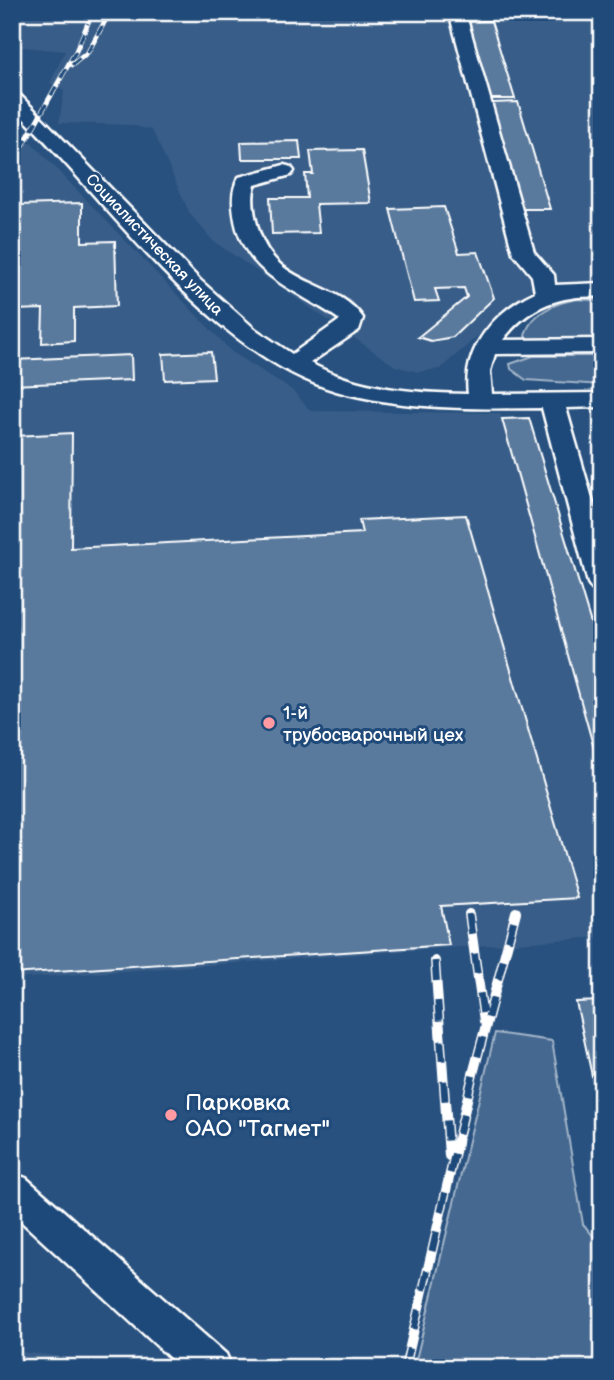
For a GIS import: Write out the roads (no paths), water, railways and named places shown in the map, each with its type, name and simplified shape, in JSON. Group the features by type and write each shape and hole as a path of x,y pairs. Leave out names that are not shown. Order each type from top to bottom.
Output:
{"street":[{"path":"457,12 524,254 543,275 546,295"},
{"name":"Социалистическая улица","path":"12,97 46,129 208,304 292,365 335,382 379,394 481,399 602,400"},
{"path":"284,171 246,181 243,190 248,234 259,256 278,276 338,307 352,318 351,325 292,365"},
{"path":"481,399 479,368 488,347 494,336 523,308 546,295 568,289 602,290"},
{"path":"488,347 602,346"},
{"path":"552,400 602,583"},
{"path":"12,1189 211,1368"}],"railway":[{"path":"72,65 88,52 110,12"},
{"path":"12,165 76,51 88,23"},
{"path":"405,1368 473,1074 516,912"},
{"path":"469,914 484,1021"},
{"path":"435,961 449,1156"}],"place":[{"name":"1-й трубосварочный цех","path":"269,723"},
{"name":"Парковка ОАО \"Тагмет\"","path":"171,1115"}]}
